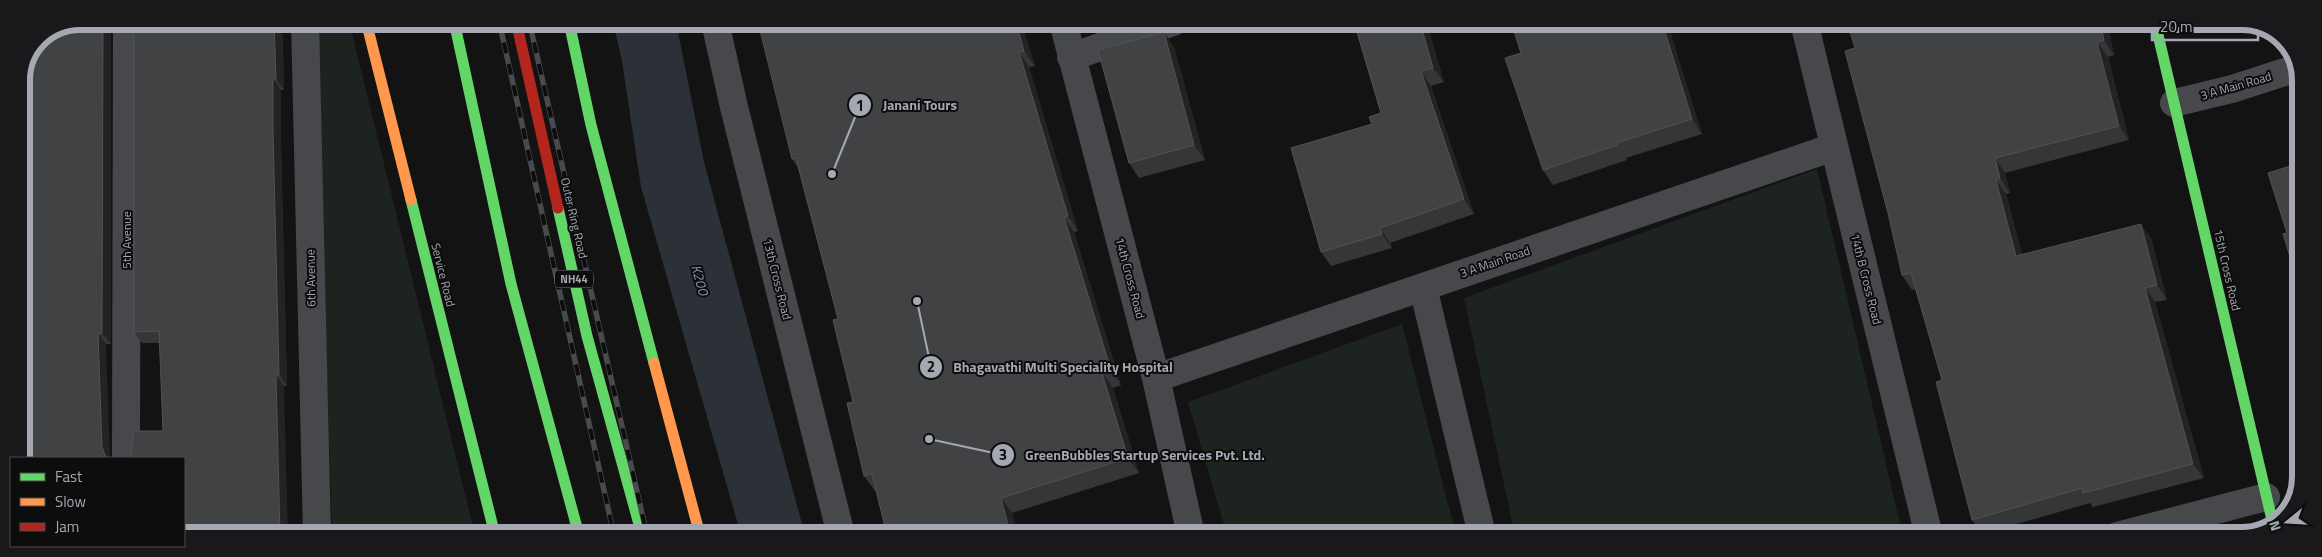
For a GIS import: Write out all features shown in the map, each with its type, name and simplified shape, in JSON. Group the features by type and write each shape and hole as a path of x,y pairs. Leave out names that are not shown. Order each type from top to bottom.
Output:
{"main road":[{"name":"Service Road","path":"368,30 493,527"},
{"path":"456,30 511,284 577,527"},
{"name":"Outer Ring Road","path":"518,30 587,336 640,527"},
{"path":"571,30 592,125 698,527"},
{"name":"15th Cross Road","path":"2157,30 2266,497"}],"street":[{"name":"5th Avenue","path":"126,457 127,30"},
{"name":"6th Avenue","path":"305,30 316,527"},
{"name":"13th Cross Road","path":"717,30 734,107 839,527"},
{"name":"14th Cross Road","path":"1065,30 1070,57 1156,378 1189,527"},
{"path":"1070,57 1149,30"},
{"name":"14th B Cross Road","path":"1806,30 1927,527"},
{"name":"3 A Main Road","path":"2174,103 2232,89 2291,70"},
{"name":"3 A Main Road","path":"1156,378 1834,147"},
{"path":"1422,287 1480,527"},
{"path":"2151,527 2262,498"}],"shaded area":[{"path":"316,30 351,30 473,527 332,527"},
{"path":"1817,169 1901,527 1513,527 1464,298"},
{"path":"1402,324 1454,527 1225,527 1188,402"}],"water":[{"name":"K200","path":"615,30 678,30 704,162 803,527 739,527 641,187 622,61"}],"building":[{"path":"80,30 103,30 102,333 98,333 102,447 107,457 30,457 31,70 38,52 52,38 70,31"},
{"path":"134,30 274,30 276,79 273,79 273,131 279,375 276,375 280,527 185,527 185,457 128,457 131,455 134,431 163,431 159,331 134,332"},
{"path":"760,30 1018,30 1024,51 1019,52 1068,216 1064,217 1111,370 1102,373 1128,458 1001,498 1008,527 885,527 872,474 864,476 847,403 853,402 833,320 838,319 796,158 792,159"},
{"path":"1356,30 1422,30 1433,68 1421,71 1464,199 1380,228 1382,234 1321,252 1291,148 1372,124 1369,117 1381,113"},
{"path":"1514,30 1664,30 1692,119 1616,143 1617,145 1543,170 1505,58 1521,53"},
{"path":"1849,30 2102,30 2104,40 2097,42 2119,126 1995,158 2000,178 1996,180 2016,256 2141,224 2157,285 2145,288 2193,464 2083,493 2082,488 1972,520 1936,382 1942,380 1911,273 1902,275 1888,213 1845,51 1855,48"},
{"path":"1164,32 1194,145 1129,163 1098,50"},
{"path":"2292,166 2292,263 2283,234 2287,233 2268,173"}],"railway":[{"path":"501,30 612,527"},
{"path":"531,30 645,527"}],"traffic: fast":[{"path":"456,30 511,284 577,527"},
{"path":"571,30 591,125 654,363"},
{"path":"2157,30 2267,497"},
{"path":"411,200 493,527"},
{"path":"558,208 587,336 640,527"}],"traffic: slow":[{"path":"368,30 411,200"},
{"path":"654,363 698,527"}],"traffic: jam":[{"path":"518,30 558,208"}],"place":[{"name":"Janani Tours","path":"832,174"},
{"name":"Bhagavathi Multi Speciality Hospital","path":"917,301"},
{"name":"GreenBubbles Startup Services Pvt. Ltd.","path":"929,439"}]}
